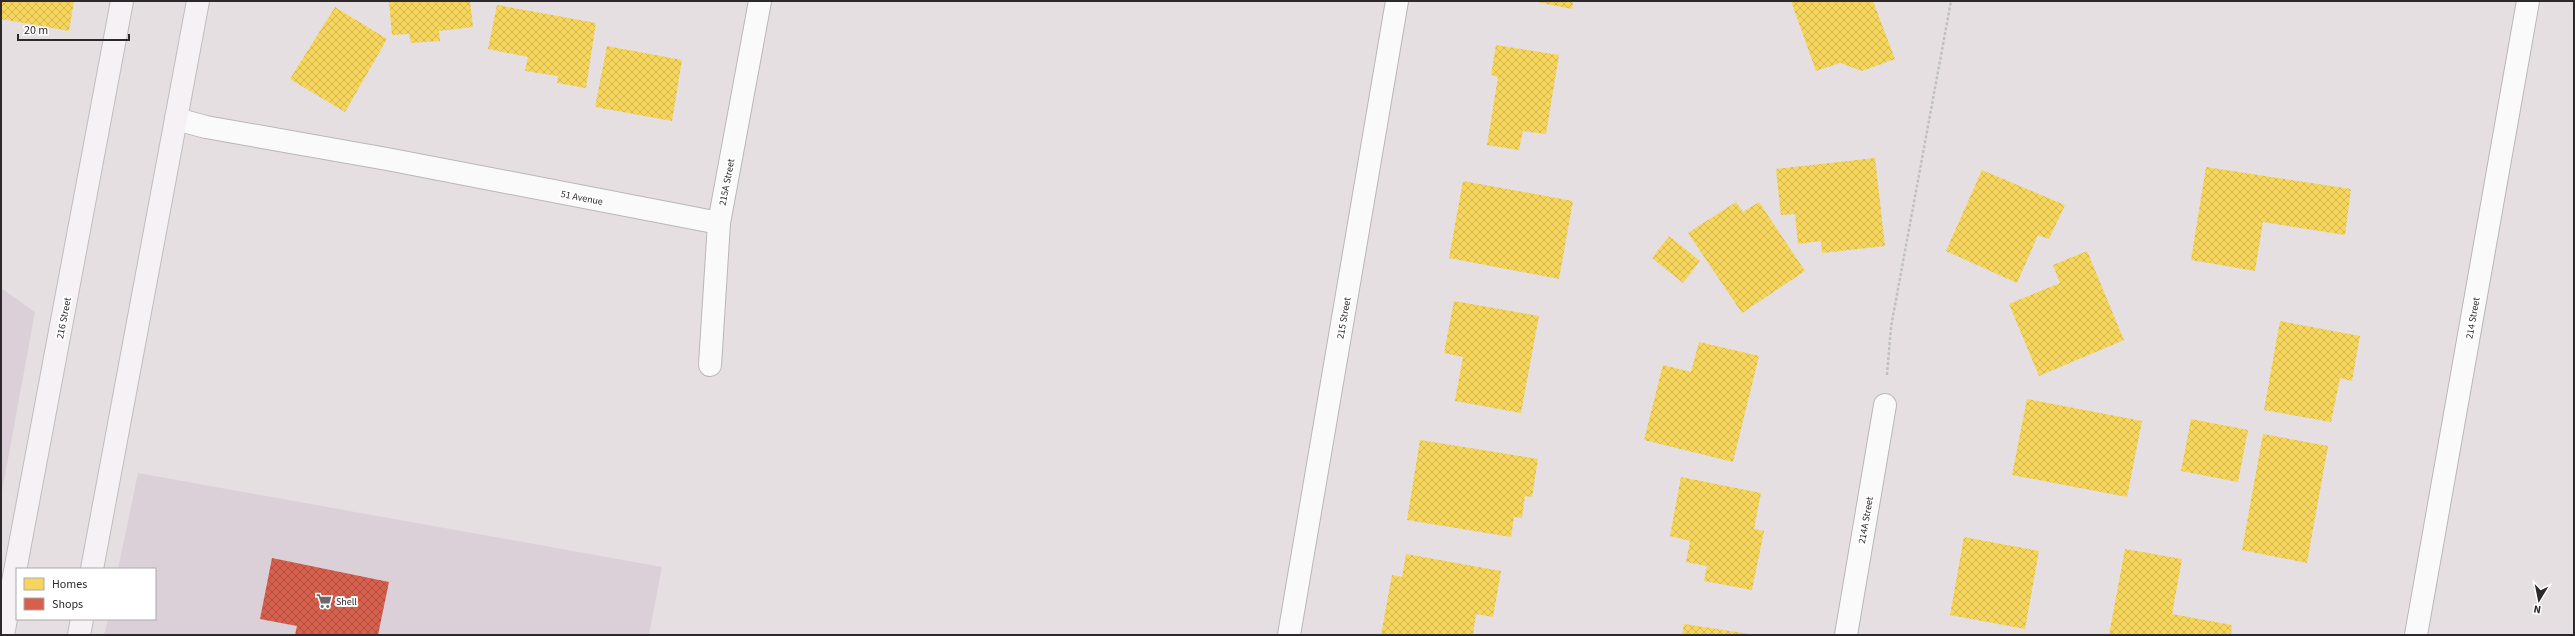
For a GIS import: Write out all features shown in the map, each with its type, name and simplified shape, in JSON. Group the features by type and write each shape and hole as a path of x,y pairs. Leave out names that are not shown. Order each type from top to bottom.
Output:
{"main road":[{"name":"216 Street","path":"3,635 122,1"},
{"path":"92,568 198,1"},
{"path":"79,635 82,620"}],"street":[{"name":"215A Street","path":"710,365 719,223 760,1"},
{"name":"215 Street","path":"1289,635 1397,1"},
{"name":"214 Street","path":"2416,635 2528,1"},
{"name":"51 Avenue","path":"176,119 206,127 386,159 446,172 719,223"},
{"name":"214A Street","path":"1846,635 1885,405"}],"path":[{"path":"1885,405 1891,327 1952,1"}],"shaded area":[{"path":"1,288 35,312 1,497"},
{"path":"138,473 662,567 649,635 104,635 108,620 156,620 156,568 118,568"}],"building: Homes":[{"path":"1,1 74,1 69,31 1,19"},
{"path":"389,1 470,1 473,27 439,31 440,41 411,43 409,34 392,35"},
{"path":"1532,1 1573,1 1572,9"},
{"path":"1791,1 1873,1 1895,59 1862,71 1840,63 1816,71"},
{"path":"497,5 596,23 586,88 557,83 558,76 525,71 528,57 488,49"},
{"path":"335,7 387,39 345,112 290,79"},
{"path":"1496,45 1559,55 1546,134 1523,131 1519,150 1487,145 1498,77 1491,75"},
{"path":"607,46 682,60 672,121 595,107"},
{"path":"1875,158 1885,246 1822,253 1821,241 1798,244 1795,214 1781,215 1776,169"},
{"path":"2206,167 2351,189 2345,235 2263,222 2255,271 2191,260"},
{"path":"1982,170 2065,205 2049,239 2038,235 2017,283 1946,251"},
{"path":"1463,181 1573,201 1559,279 1449,258"},
{"path":"1736,202 1743,212 1759,202 1805,271 1742,313 1688,233"},
{"path":"1669,236 1700,261 1683,283 1652,258"},
{"path":"2087,251 2124,340 2039,376 2009,304 2060,283 2053,265"},
{"path":"1454,301 1539,316 1521,413 1455,401 1463,357 1444,353"},
{"path":"2280,321 2360,336 2352,381 2340,378 2331,422 2264,410"},
{"path":"1699,342 1759,356 1733,462 1644,440 1663,365 1691,372"},
{"path":"2027,399 2142,421 2127,497 2012,475"},
{"path":"2191,419 2248,430 2238,482 2181,471"},
{"path":"2263,434 2328,446 2307,563 2242,550"},
{"path":"1420,440 1538,459 1532,497 1525,496 1522,518 1514,517 1511,537 1407,520"},
{"path":"1681,477 1761,493 1754,529 1764,531 1752,590 1704,581 1707,566 1686,562 1690,541 1670,536"},
{"path":"1964,537 2039,551 2025,629 1950,615"},
{"path":"2125,549 2182,559 2172,614 2232,625 2231,635 2109,635"},
{"path":"1406,554 1501,571 1493,617 1476,614 1473,635 1381,635 1392,575 1402,577"},
{"path":"1684,624 1750,634 1750,635 1682,635"}],"building: Shops":[{"name":"Shell","path":"272,558 389,582 378,635 295,635 297,626 260,619"}],"place":[{"name":"Shell","path":"324,601"}]}
